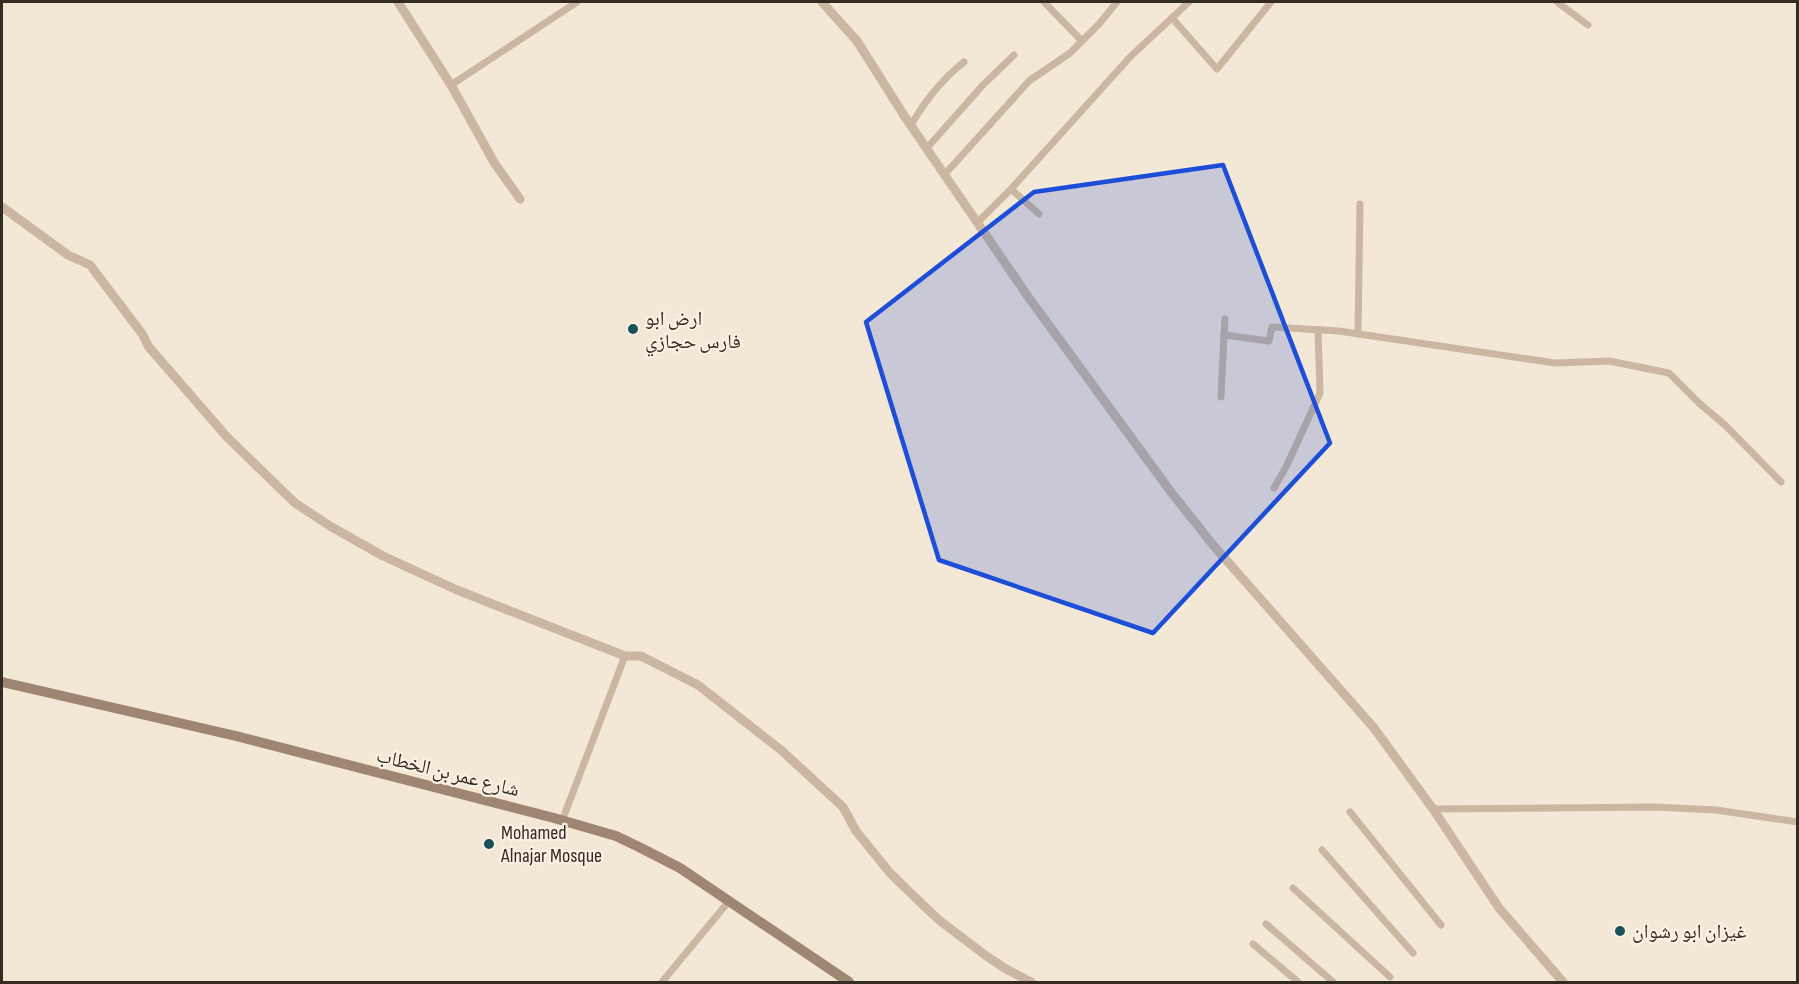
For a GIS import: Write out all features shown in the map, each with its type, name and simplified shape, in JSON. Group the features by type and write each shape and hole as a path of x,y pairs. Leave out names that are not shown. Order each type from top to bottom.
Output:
{"main road":[{"name":"شارع عمر بن الخطاب","path":"2,682 236,736 616,836 680,868 849,982"}],"street":[{"path":"398,2 451,85 495,164 520,199"},
{"path":"451,85 577,2"},
{"path":"822,2 857,41 911,125 1029,298 1213,545 1374,728 1433,809 1499,908 1563,982"},
{"path":"1044,2 1082,41"},
{"path":"945,174 1029,81 1058,63 1099,24 1117,2"},
{"path":"978,222 1011,189 1131,56 1189,2"},
{"path":"1172,18 1217,69 1271,2"},
{"path":"1557,2 1588,25"},
{"path":"927,148 983,85 1014,55"},
{"path":"911,125 922,106 949,73 964,62"},
{"path":"1011,189 1039,214"},
{"path":"1358,334 1360,204"},
{"path":"2,207 68,255 90,265 143,335 148,346 176,379 235,446 296,503 330,526 383,556 458,590 625,656 640,656 698,685 781,750 843,807 856,831 890,873 933,915 985,956 1031,982"},
{"path":"1221,397 1225,319"},
{"path":"1224,335 1269,341 1272,327 1318,330 1555,363 1609,361 1669,373 1781,482"},
{"path":"1274,488 1320,393 1318,330"},
{"path":"562,821 625,656"},
{"path":"1433,809 1655,807 1716,810 1797,822"},
{"path":"1350,812 1441,925"},
{"path":"1322,850 1413,953"},
{"path":"1293,888 1390,976"},
{"path":"662,982 729,901"},
{"path":"1266,924 1334,982"},
{"path":"1253,944 1298,982"}],"highlighted area":[{"path":"1223,165 1330,443 1153,633 939,560 866,322 1034,192"}],"place":[{"name":"ارض ابو فارس حجازي","path":"633,329"},
{"name":"Mohamed Alnajar Mosque","path":"489,844"},
{"name":"غيزان ابو رشوان","path":"1620,931"}]}
